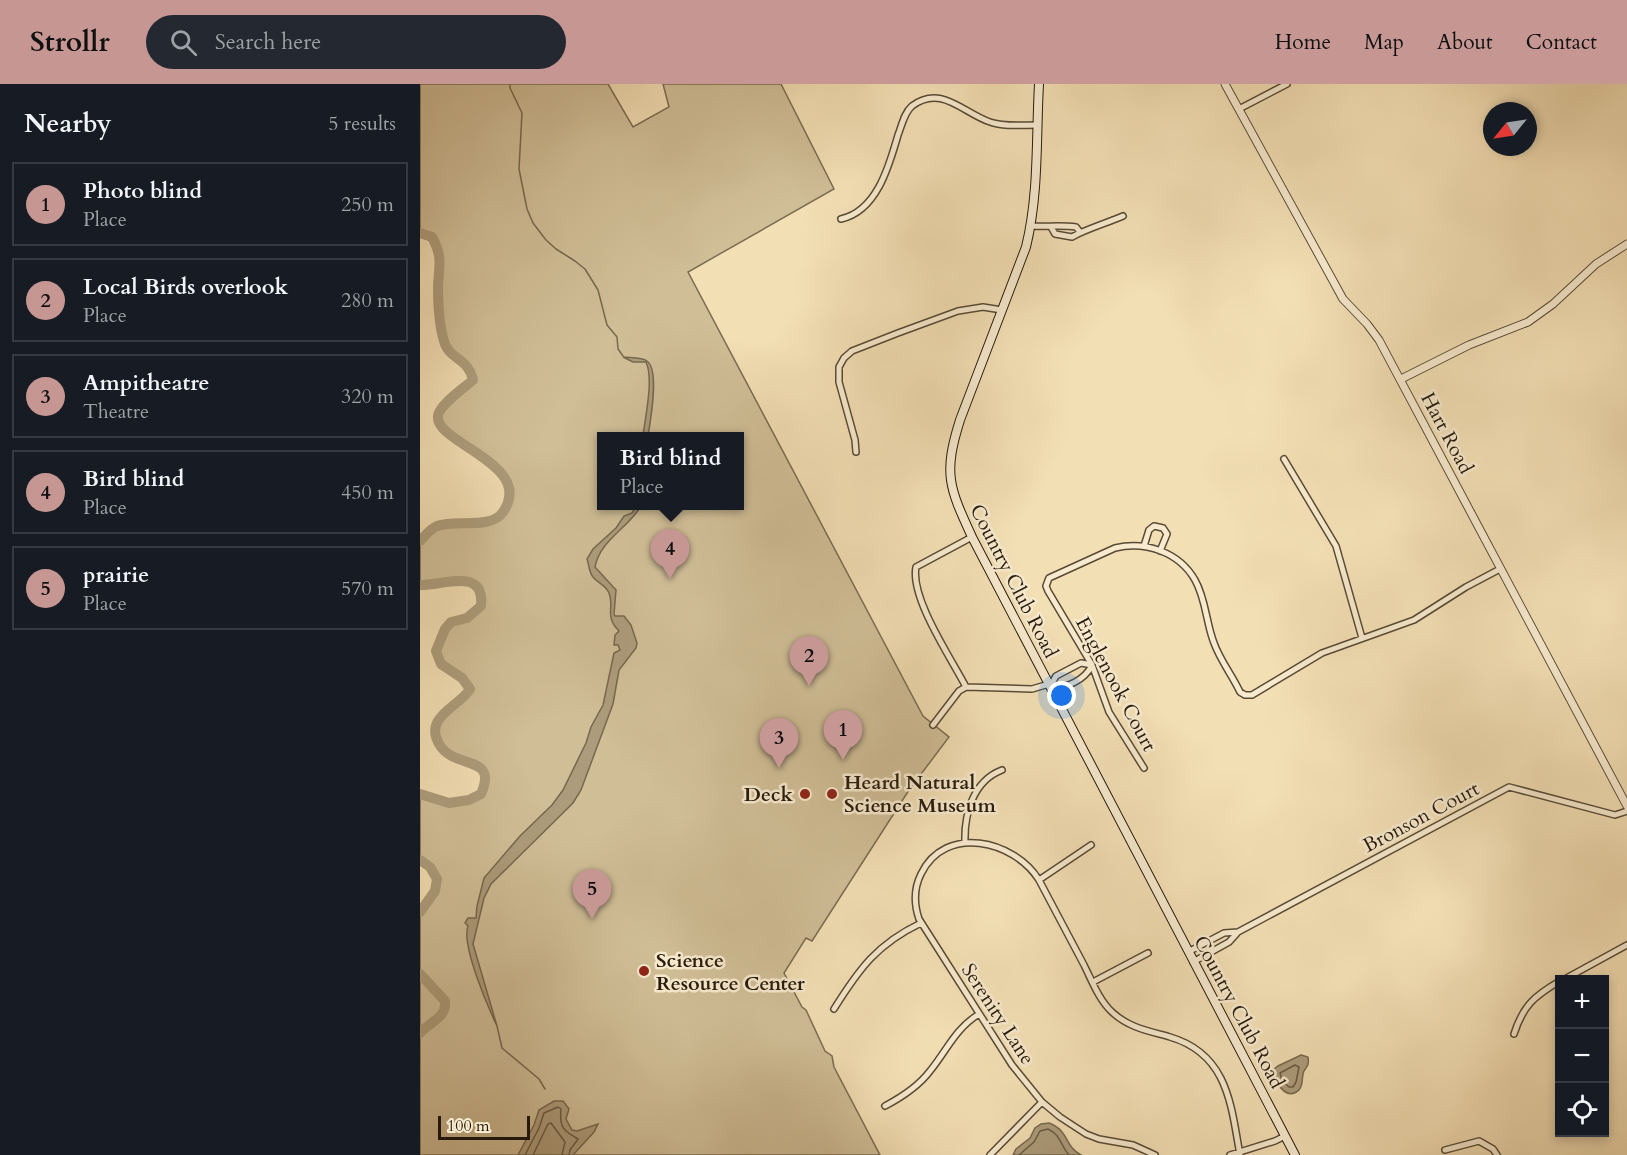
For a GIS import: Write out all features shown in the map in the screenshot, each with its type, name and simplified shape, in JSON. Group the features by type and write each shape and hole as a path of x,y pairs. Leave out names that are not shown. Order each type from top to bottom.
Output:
{"main road":[{"name":"Country Club Road","path":"1039,84 1031,226 1026,247 951,448 949,475 955,501 1294,1155"}],"street":[{"name":"Hart Road","path":"1225,84 1343,299 1379,340 1401,379 1627,806"},
{"path":"1239,109 1287,84"},
{"path":"841,219 857,212 878,187 887,170 906,113 918,101 932,96 946,97 977,116 994,123 1036,125"},
{"path":"1051,227 1055,234 1071,237 1123,216"},
{"path":"1031,226 1076,227 1080,232"},
{"path":"1401,379 1469,345 1528,322 1553,304 1596,264 1627,244"},
{"path":"856,452 855,440 839,382 839,367 844,358 852,351 958,311 983,307 1002,310"},
{"path":"1284,459 1336,546 1362,638"},
{"path":"1160,551 1167,534 1163,528 1154,526 1149,530 1144,546 1160,551 1182,563 1195,580 1202,596 1214,645 1240,692 1245,695 1252,695 1269,686 1322,652 1414,620 1466,587 1500,569"},
{"path":"966,687 922,604 915,582 916,567 972,537"},
{"name":"Englenook Court","path":"1144,546 1115,548 1046,581 1053,602 1092,665 1109,712 1144,768"},
{"path":"933,725 959,691 966,687 1032,689 1049,686 1062,688 1087,674 1092,665 1081,663 1056,676 1049,686"},
{"path":"1002,770 987,777 972,799 966,817 965,843 987,844 1008,852 1025,863 1040,880 1107,1007 1124,1022 1139,1029 1185,1042 1210,1061 1226,1090 1240,1154"},
{"name":"Bronson Court","path":"1194,962 1229,942 1238,932 1509,786 1615,816 1627,811"},
{"name":"Serenity Lane","path":"965,843 951,846 937,854 929,861 921,874 915,900 921,923 1017,1072 1042,1102 1060,1118 1086,1134 1099,1139 1127,1143 1155,1155"},
{"path":"1040,880 1091,845"},
{"path":"834,1009 869,958 894,938 921,923"},
{"name":"Bronson Court","path":"1188,952 1224,933 1238,932"},
{"path":"1570,975 1627,945"},
{"path":"1093,982 1148,953"},
{"path":"1514,1034 1520,1016 1530,1002 1555,984"},
{"path":"885,1106 907,1093 925,1078 957,1032 979,1014"},
{"path":"990,1155 1042,1102"},
{"path":"1230,1155 1240,1154 1285,1136"},
{"path":"1445,1150 1479,1141 1493,1149 1497,1155"}],"shaded area":[{"path":"420,84 608,84 633,127 669,107 663,84 781,84 834,189 688,272 923,716 949,737 909,790 812,941 806,938 784,973 802,1007 806,1010 825,1051 832,1056 834,1067 880,1155 420,1155 420,909 423,910 436,892 438,879 430,866 420,859 420,794 449,804 469,801 482,795 486,782 484,773 479,767 444,749 436,730 441,716 471,689 463,677 442,663 437,651 451,622 467,619 481,606 480,593 476,585 470,581 420,584 420,542 438,527 480,523 500,517 506,511 509,500 508,486 503,473 487,459 456,440 441,424 438,415 444,406 473,381 467,367 450,351 444,341 439,306 440,255 433,236 420,232"}],"water":[{"path":"623,357 647,361 653,375 649,432 644,432 649,388 648,369 646,362 633,362"},
{"path":"634,510 638,510 607,543 595,567 616,590 614,614 624,616 631,625 637,643 636,648 619,670 613,704 581,790 573,803 491,884 484,898 473,944 497,1026 472,961 468,947 468,926 465,923 468,918 476,918 484,878 520,836 552,805 563,790 603,705 614,653 620,650 618,645 614,645 615,635 619,631 612,620 608,591 592,575 587,559 593,549 616,528 624,516"},
{"path":"1301,1055 1308,1057 1308,1065 1303,1073 1301,1088 1294,1093 1285,1092 1278,1084 1273,1070"},
{"path":"554,1101 563,1101 569,1109 566,1119 572,1130 577,1131 598,1124 594,1132 573,1155 518,1155 534,1125 539,1110"},
{"path":"1049,1123 1064,1134 1071,1147 1081,1155 1013,1155 1016,1149 1030,1138 1035,1128"}],"waterway":[{"path":"510,84 522,113 519,169 527,209 533,223 546,240 585,269 598,290 607,325 617,337 618,349 623,356"},
{"path":"420,233 432,237 439,256 439,307 446,347 467,367 473,380 452,397 439,412 441,426 451,436 496,468 506,481 510,495 503,512 490,521 437,526 420,541"},
{"path":"420,585 469,582 476,586 480,594 481,606 467,618 451,622 445,629 436,651 441,664 462,678 470,689 444,713 435,728 441,747 448,754 480,768 484,773 485,782 481,794 469,800 449,803 420,794"},
{"path":"420,860 430,867 437,879 435,891 420,912"},
{"path":"420,974 445,1001 445,1007 440,1016 420,1033"},
{"path":"497,1026 502,1048 539,1079 545,1089"}],"place":[{"name":"Bird blind","path":"670,579"},
{"name":"Local Birds overlook","path":"809,686"},
{"name":"Photo blind","path":"843,760"},
{"name":"Ampitheatre","path":"779,768"},
{"name":"Deck","path":"805,794"},
{"name":"Heard Natural Science Museum","path":"832,794"},
{"name":"prairie","path":"592,919"},
{"name":"Science Resource Center","path":"644,971"}]}
